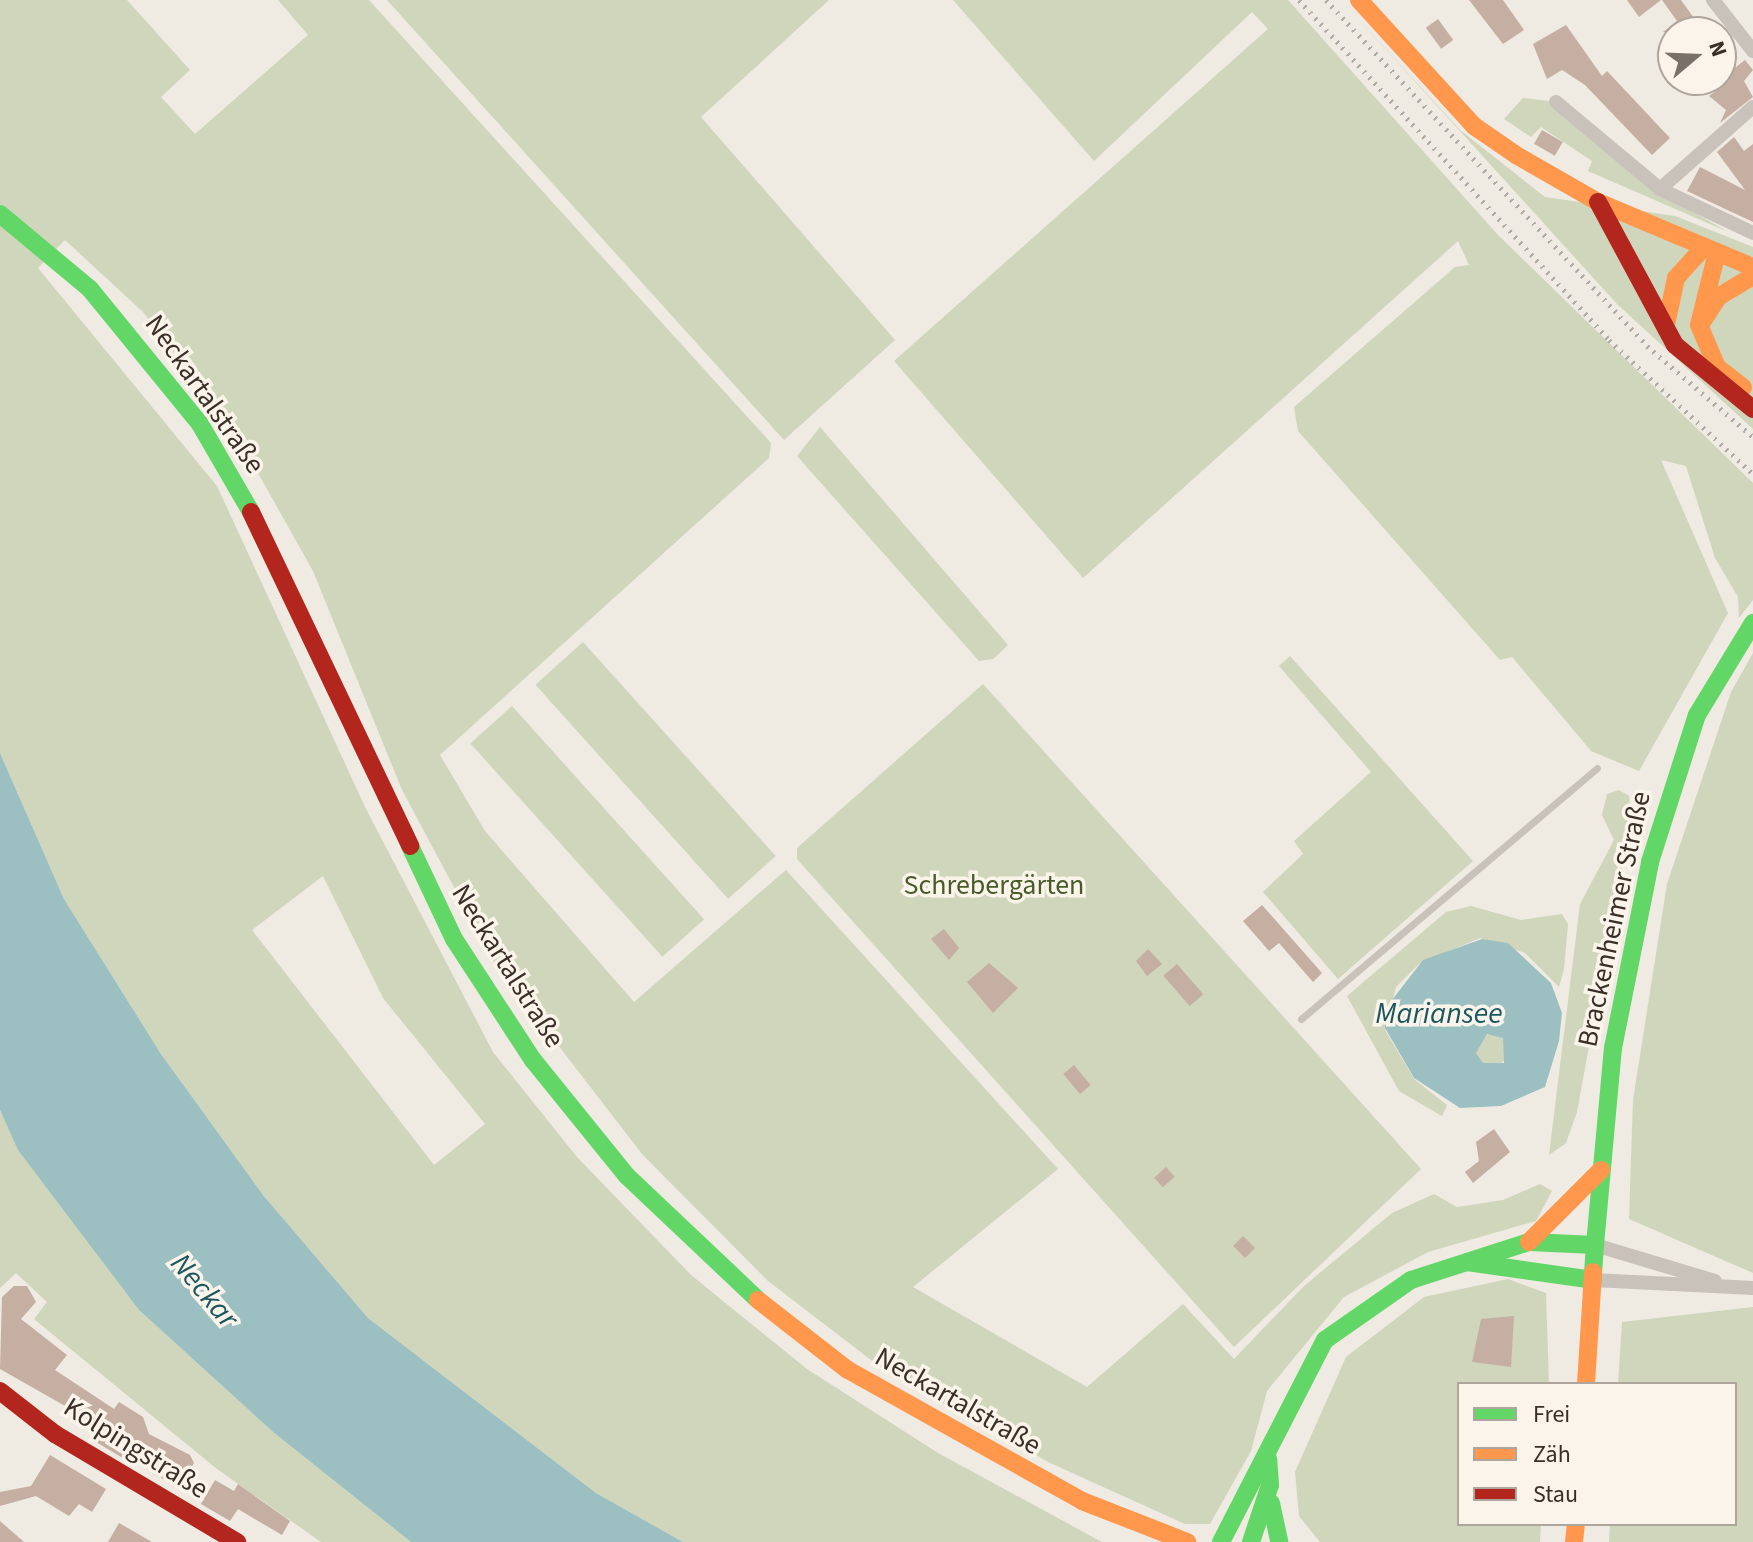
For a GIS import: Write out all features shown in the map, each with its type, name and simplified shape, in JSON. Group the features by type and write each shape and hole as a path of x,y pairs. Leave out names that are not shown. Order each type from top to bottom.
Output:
{"main road":[{"path":"1361,1 1474,126 1598,202 1753,267"},
{"path":"1598,202 1666,325 1706,377 1753,409"},
{"name":"Neckartalstraße","path":"0,214 117,320 234,479 454,939 533,1060 618,1166 738,1284 848,1370 1082,1501 1187,1542"},
{"path":"1666,325 1676,278 1710,250"},
{"path":"1710,250 1699,325 1717,367 1753,394"},
{"path":"1699,325 1718,297 1753,276"},
{"name":"Brackenheimer Straße","path":"1586,1382 1613,1048 1668,795 1697,715 1753,623"},
{"path":"1529,1242 1601,1170"},
{"path":"1221,1542 1268,1459 1325,1340 1384,1294 1465,1262 1529,1242 1595,1245"},
{"path":"1465,1262 1593,1280"},
{"name":"Kolpingstraße","path":"3,1396 55,1434 237,1542"},
{"path":"1268,1459 1279,1542"},
{"path":"1251,1542 1270,1485"}],"street":[{"path":"1713,0 1753,51"},
{"path":"1556,102 1660,189 1753,233"},
{"path":"1660,189 1753,107"},
{"path":"1595,1245 1734,1287"},
{"path":"1593,1280 1753,1288"}],"lane":[{"path":"1301,1019 1597,768"}],"green space":[{"path":"0,0 127,0 190,70 161,97 195,134 308,35 278,0 369,0 771,443 769,458 440,755 485,831 634,1002 786,870 1058,1169 913,1287 1087,1387 1183,1304 1234,1359 1304,1286 1392,1213 1434,1194 1457,1207 1503,1200 1540,1184 1552,1191 1536,1221 1428,1252 1344,1297 1267,1391 1251,1451 1210,1524 1185,1524 1048,1462 888,1373 768,1281 642,1154 494,962 402,790 313,571 240,441 143,312 65,240 38,268 217,486 366,809 493,1052 577,1157 691,1275 807,1369 938,1453 1102,1542 683,1542 596,1493 368,1318 263,1195 161,1054 64,899 0,753","holes":["323,876 383,998 485,1124 434,1165 252,930"]},
{"path":"387,0 829,0 701,117 895,340 784,440"},
{"path":"953,0 1288,0 1498,235 1753,483 1753,600 1739,618 1738,597 1715,558 1686,466 1661,460 1728,613 1639,771 1591,751 1512,657 1500,660 1298,431 1294,407 1455,267 1469,265 1458,241 1083,578 894,361 1268,29 1252,12 1094,161"},
{"path":"1341,0 1460,130 1545,197 1675,216 1753,247 1753,429 1617,304"},
{"path":"1523,98 1548,101 1657,191 1728,232 1588,171 1592,161 1541,127 1531,137 1504,119"},
{"path":"820,427 1008,645 993,659 979,661 797,456"},
{"path":"583,642 776,856 728,899 535,685"},
{"path":"1753,653 1753,1273 1629,1219 1633,1100 1667,884 1731,692"},
{"path":"1290,656 1473,861 1338,979 1263,892 1303,854 1294,841 1371,772 1279,666"},
{"name":"Schrebergärten","path":"983,684 1421,1169 1234,1347 797,859 797,848"},
{"path":"512,706 704,919 662,957 470,743"},
{"path":"1619,790 1629,796 1631,818 1577,1112 1566,1143 1549,1155 1580,904 1614,840 1602,815 1607,794"},
{"path":"1471,906 1521,920 1562,914 1568,924 1564,969 1559,987 1525,953 1480,938 1420,963 1396,987 1385,1030 1414,1079 1447,1105 1442,1116 1399,1091 1347,996 1446,912"},
{"path":"1492,1034 1503,1039 1508,1050 1503,1061 1492,1066 1481,1061 1476,1050 1481,1039"},
{"path":"0,1110 19,1150 139,1310 273,1432 411,1542 321,1542 217,1469 34,1319 47,1302 16,1273 0,1288"},
{"path":"1508,1279 1546,1293 1549,1382 1457,1382 1457,1526 1541,1526 1540,1542 1320,1542 1299,1516 1295,1472 1346,1357 1424,1297"},
{"path":"1753,1307 1753,1542 1609,1542 1610,1526 1737,1526 1737,1382 1618,1382 1622,1322"}],"water":[{"name":"Neckar","path":"0,753 64,899 161,1054 263,1195 368,1318 596,1493 683,1542 411,1542 273,1432 139,1310 18,1150 0,1110"},
{"name":"Mariansee","path":"1482,939 1508,943 1551,983 1562,1013 1559,1041 1545,1087 1501,1106 1460,1108 1414,1078 1385,1028 1385,1009 1423,960","holes":["1487,1034 1503,1038 1504,1063 1483,1063 1476,1053"]}],"building":[{"path":"1469,0 1503,0 1524,30 1503,44"},
{"path":"1627,0 1661,0 1639,17"},
{"path":"1662,0 1681,0 1692,16 1673,16"},
{"path":"1438,19 1453,40 1441,49 1426,28"},
{"path":"1566,25 1602,76 1607,71 1670,138 1652,155 1585,85 1562,70 1547,79 1533,44"},
{"path":"1745,60 1753,70 1744,81 1753,97 1720,123 1726,110 1709,96 1737,96 1737,66"},
{"path":"1542,130 1563,142 1555,156 1534,144"},
{"path":"1734,137 1744,151 1753,144 1753,222 1687,191 1700,167 1745,190 1717,152"},
{"path":"1262,905 1322,973 1313,982 1279,943 1269,951 1243,921"},
{"path":"944,929 959,948 949,960 931,939"},
{"path":"1148,949 1162,964 1147,976 1136,961"},
{"path":"989,963 1018,988 993,1013 967,982"},
{"path":"1177,964 1203,994 1190,1006 1163,976"},
{"path":"1074,1065 1091,1085 1080,1094 1063,1074"},
{"path":"1494,1129 1510,1152 1473,1183 1465,1172 1479,1161 1476,1142"},
{"path":"1166,1167 1175,1177 1163,1187 1154,1178"},
{"path":"1243,1236 1255,1248 1245,1258 1233,1246"},
{"path":"14,1286 27,1286 36,1302 21,1319 67,1355 55,1370 114,1409 119,1402 143,1417 149,1434 190,1455 194,1463 179,1488 152,1473 161,1458 139,1443 128,1461 96,1442 104,1428 0,1369 2,1297"},
{"path":"1514,1316 1511,1367 1472,1362 1481,1319"},
{"path":"50,1455 106,1489 92,1512 79,1504 69,1516 36,1496 0,1506 0,1492 31,1486"},
{"path":"215,1480 234,1491 238,1484 290,1521 282,1535 238,1509 230,1521 201,1504"},
{"path":"0,1521 24,1542 0,1542"},
{"path":"119,1523 152,1542 108,1542"}],"railway":[{"path":"1299,0 1609,340 1753,474"},
{"path":"1326,0 1647,346 1753,437"}],"traffic: fast":[{"path":"0,214 90,289 200,424 251,512"},
{"path":"1595,1245 1613,1048 1650,862 1697,715 1753,623"},
{"path":"410,846 454,939 533,1060 627,1176 758,1300"},
{"path":"1221,1542 1325,1340 1411,1280 1529,1242 1595,1245 1593,1272"},
{"path":"1467,1262 1593,1280"},
{"path":"1251,1542 1270,1485 1268,1459"},
{"path":"1271,1503 1279,1542"}],"traffic: slow":[{"path":"1359,0 1474,126 1516,155 1598,202 1753,267"},
{"path":"1666,325 1676,278 1704,247"},
{"path":"1717,252 1699,325 1717,367 1743,387"},
{"path":"1702,322 1718,297 1753,276"},
{"path":"1529,1242 1601,1170"},
{"path":"1586,1382 1593,1272"},
{"path":"758,1300 848,1370 1082,1501 1187,1542"},
{"path":"1574,1542 1576,1526"}],"traffic: jam":[{"path":"1598,202 1675,345 1753,409"},
{"path":"251,512 410,846"},
{"path":"0,1391 55,1434 237,1542"}]}
